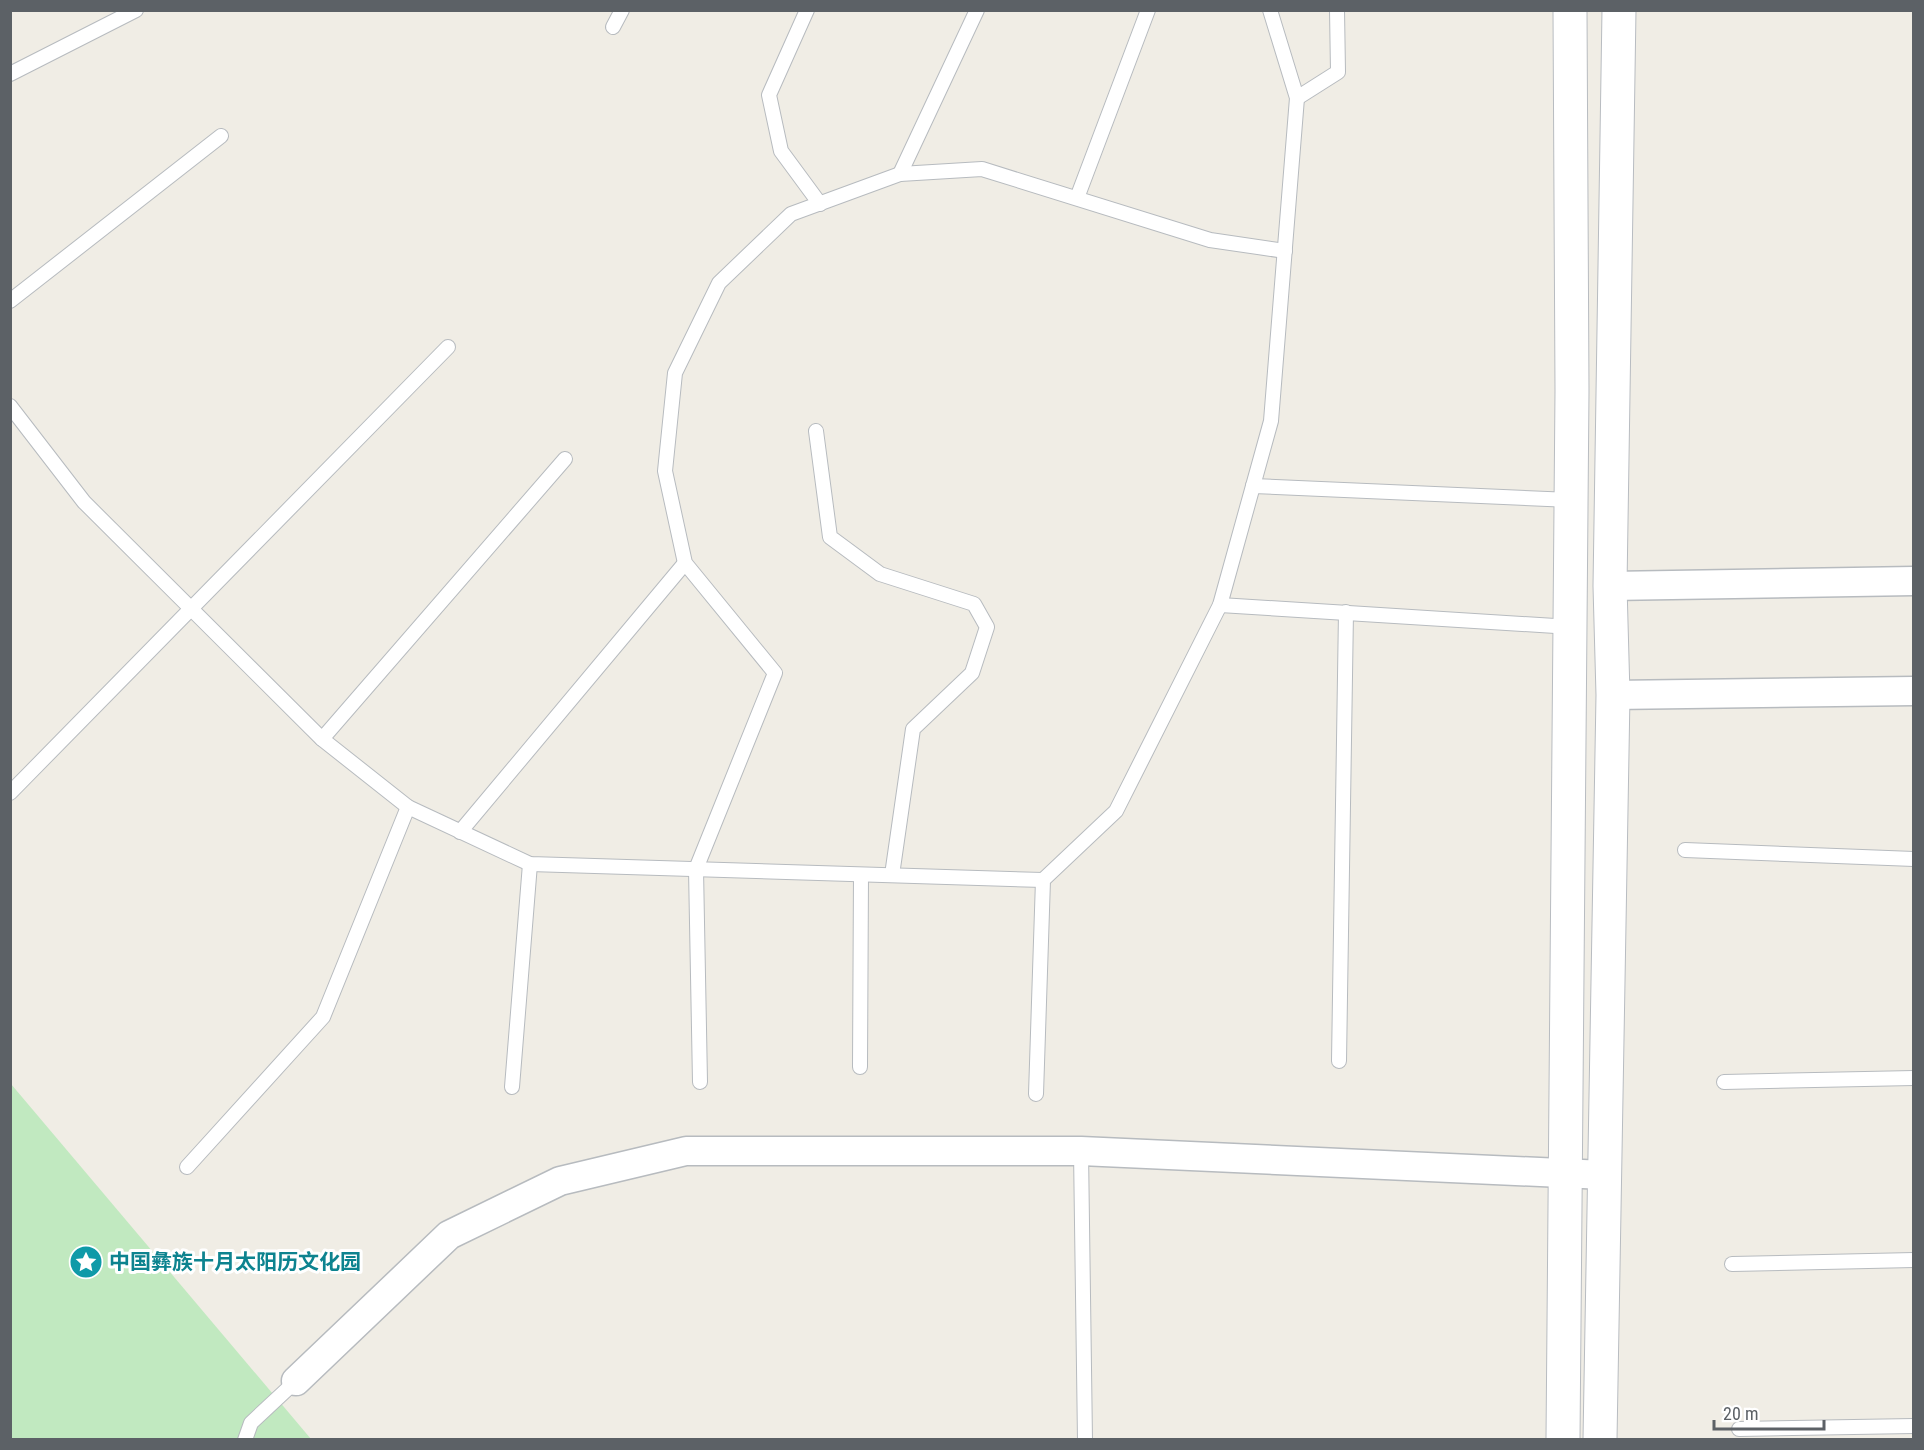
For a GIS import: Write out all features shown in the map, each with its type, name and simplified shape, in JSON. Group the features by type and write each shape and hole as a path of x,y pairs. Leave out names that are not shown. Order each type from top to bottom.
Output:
{"main road":[{"path":"1563,1440 1571,500 1570,10"},
{"path":"1600,1440 1613,695 1610,586 1619,10"}],"street":[{"path":"1610,586 1914,581"},
{"path":"1613,695 1914,691"},
{"path":"296,1381 449,1235 560,1182 686,1151 1082,1151 1604,1175"}],"lane":[{"path":"10,74 136,10"},
{"path":"614,27 622,10"},
{"path":"807,10 769,95 781,151 820,204"},
{"path":"900,174 977,10"},
{"path":"1077,198 1148,10"},
{"path":"1036,1094 1043,880 1116,811 1220,605 1270,421 1297,98 1270,10"},
{"path":"1297,98 1338,72 1337,10"},
{"path":"10,301 221,136"},
{"path":"700,1082 696,870 775,673 685,562 665,471 675,373 719,283 791,214 900,174 982,169 1210,240 1285,251"},
{"path":"10,793 448,347"},
{"path":"10,406 84,502 322,739 408,807 460,832 530,864 1043,880"},
{"path":"816,431 830,537 880,574 974,604 987,627 972,673 913,729 892,876"},
{"path":"322,739 565,459"},
{"path":"1253,486 1571,500"},
{"path":"460,832 685,562"},
{"path":"1220,605 1570,627"},
{"path":"1339,1061 1346,612"},
{"path":"187,1167 323,1017 408,807"},
{"path":"1685,850 1914,859"},
{"path":"512,1087 530,864"},
{"path":"860,1067 861,874"},
{"path":"1724,1082 1914,1078"},
{"path":"1082,1151 1085,1440"},
{"path":"1732,1264 1914,1260"},
{"path":"245,1440 251,1423 296,1381"},
{"path":"1739,1429 1914,1426"}],"green space":[{"name":"中国彝族十月太阳历文化园","path":"11,1084 311,1439 11,1439"}],"place":[{"name":"中国彝族十月太阳历文化园","path":"86,1262"}]}
